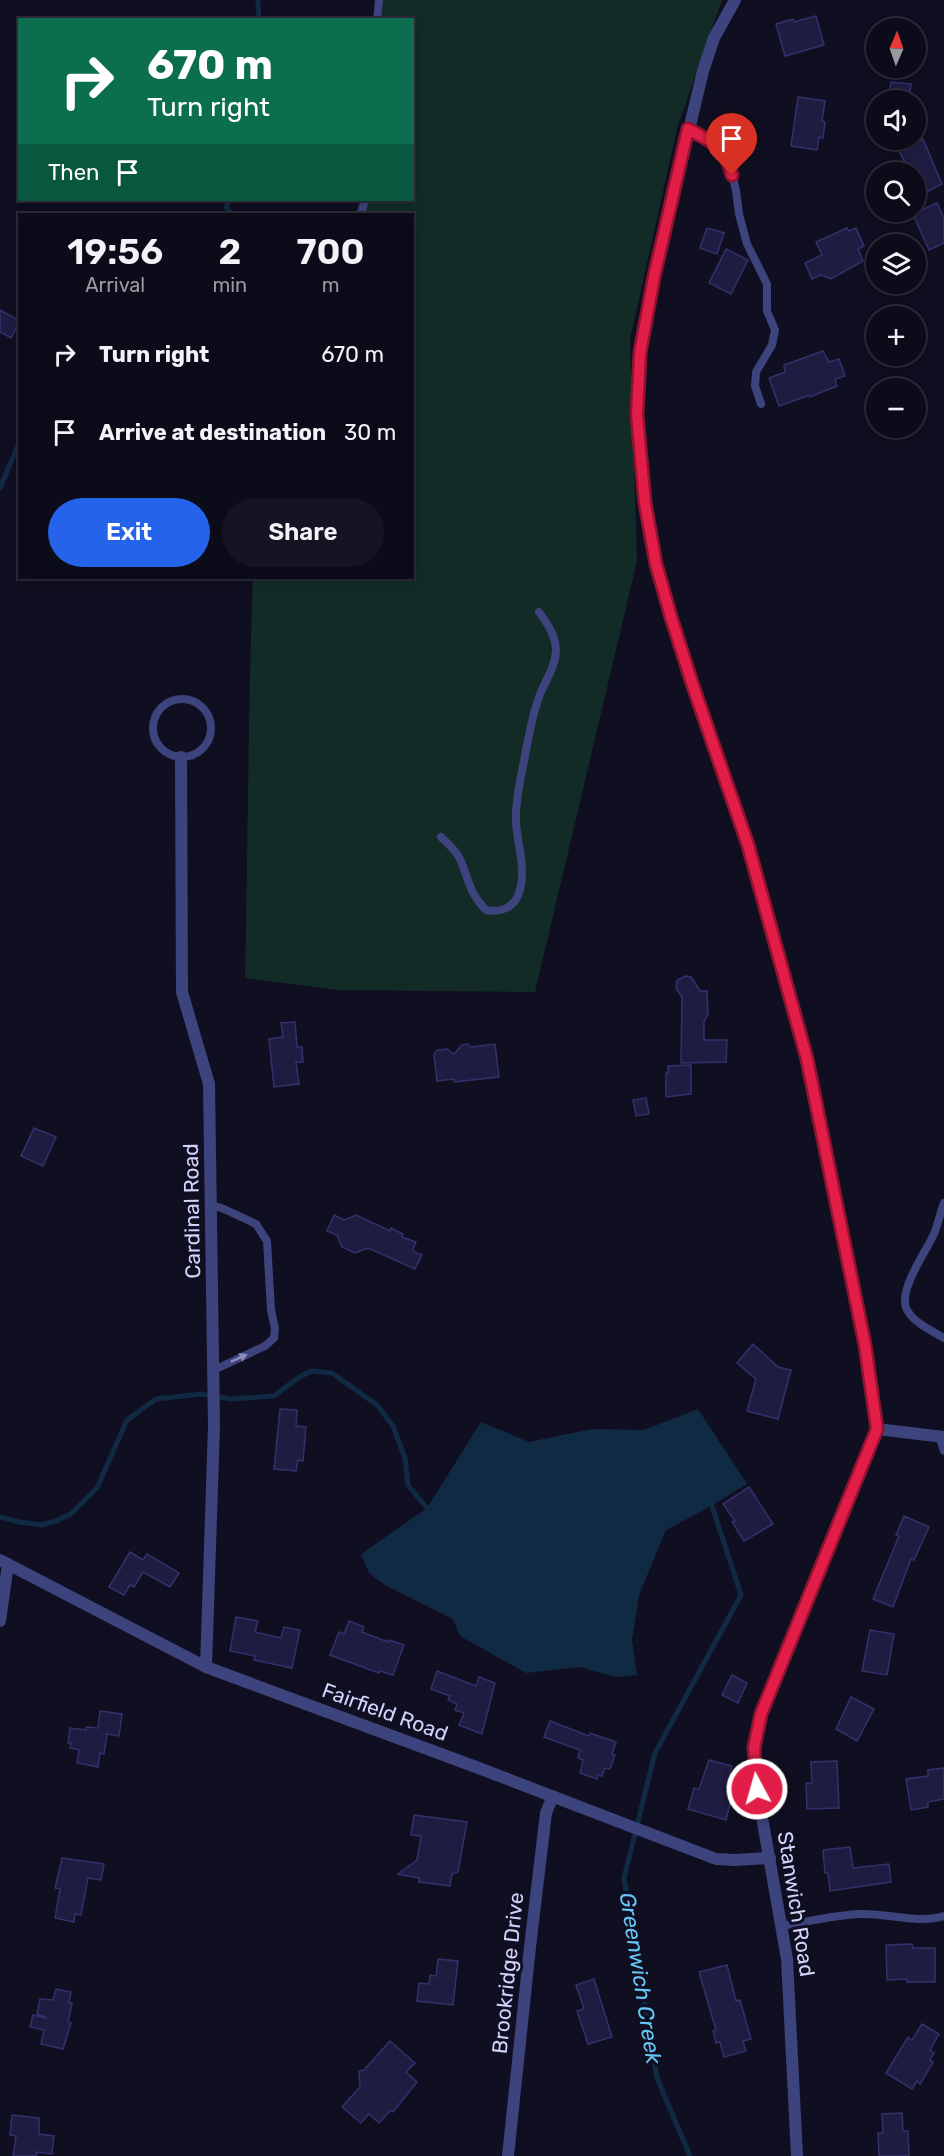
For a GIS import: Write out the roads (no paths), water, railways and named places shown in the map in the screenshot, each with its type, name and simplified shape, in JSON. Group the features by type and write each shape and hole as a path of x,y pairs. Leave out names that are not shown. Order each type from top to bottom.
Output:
{"street":[{"path":"735,0 714,38 688,129 654,277 640,353 637,415 645,503 656,564 674,626 748,845 806,1052 865,1345 877,1429 941,1436"},
{"name":"Cardinal Road","path":"181,757 182,992 209,1084 214,1405 206,1667"},
{"name":"Stanwich Road","path":"797,2156 789,1981 782,1926 755,1774 754,1748 757,1726 877,1429"},
{"path":"0,1621 4,1562"},
{"name":"Fairfield Road","path":"4,1562 206,1667 677,1844 725,1860 770,1858"},
{"name":"Brookridge Drive","path":"508,2156 539,1869 546,1814 553,1796"}],"lane":[{"path":"377,18 379,0"},
{"path":"688,129 716,144 728,159 747,244 767,284 767,311 775,330 772,345 756,372 755,386 761,404"},
{"path":"441,837 453,848 459,858 470,890 486,910 502,910 512,904 519,894 523,861 515,811 521,774 532,718 538,697 554,662 556,648 551,629 538,612"},
{"path":"176,699 185,699 203,707 211,725 206,744 191,756 181,757 171,756 157,744 152,726 159,708 176,699"},
{"path":"944,1203 935,1232 904,1298 907,1311 916,1320 944,1338"},
{"path":"212,1205 256,1224 267,1241 271,1310 275,1329 274,1338 265,1346 214,1370"},
{"path":"941,1436 944,1450"},
{"path":"782,1926 858,1914 930,1920 944,1916"}],"water":[{"path":"698,1409 747,1484 666,1530 639,1595 632,1640 637,1675 616,1677 580,1667 526,1673 460,1636 453,1619 385,1585 369,1573 361,1554 427,1508 481,1422 529,1442 592,1429 644,1430"}],"waterway":[{"name":"Greenwich Creek","path":"258,0 259,18"},
{"name":"Greenwich Creek","path":"229,201 226,207 230,213"},
{"name":"Greenwich Creek","path":"0,488 18,446"},
{"name":"Greenwich Creek","path":"0,1517 41,1525 71,1514 97,1488 127,1420 156,1399 201,1394 231,1399 274,1396 299,1377 312,1371 332,1373 377,1405 393,1426 405,1458 408,1485 427,1508 432,1508"},
{"name":"Greenwich Creek","path":"690,2156 657,2078 624,1878 655,1753 741,1595 712,1506 706,1503"}]}
